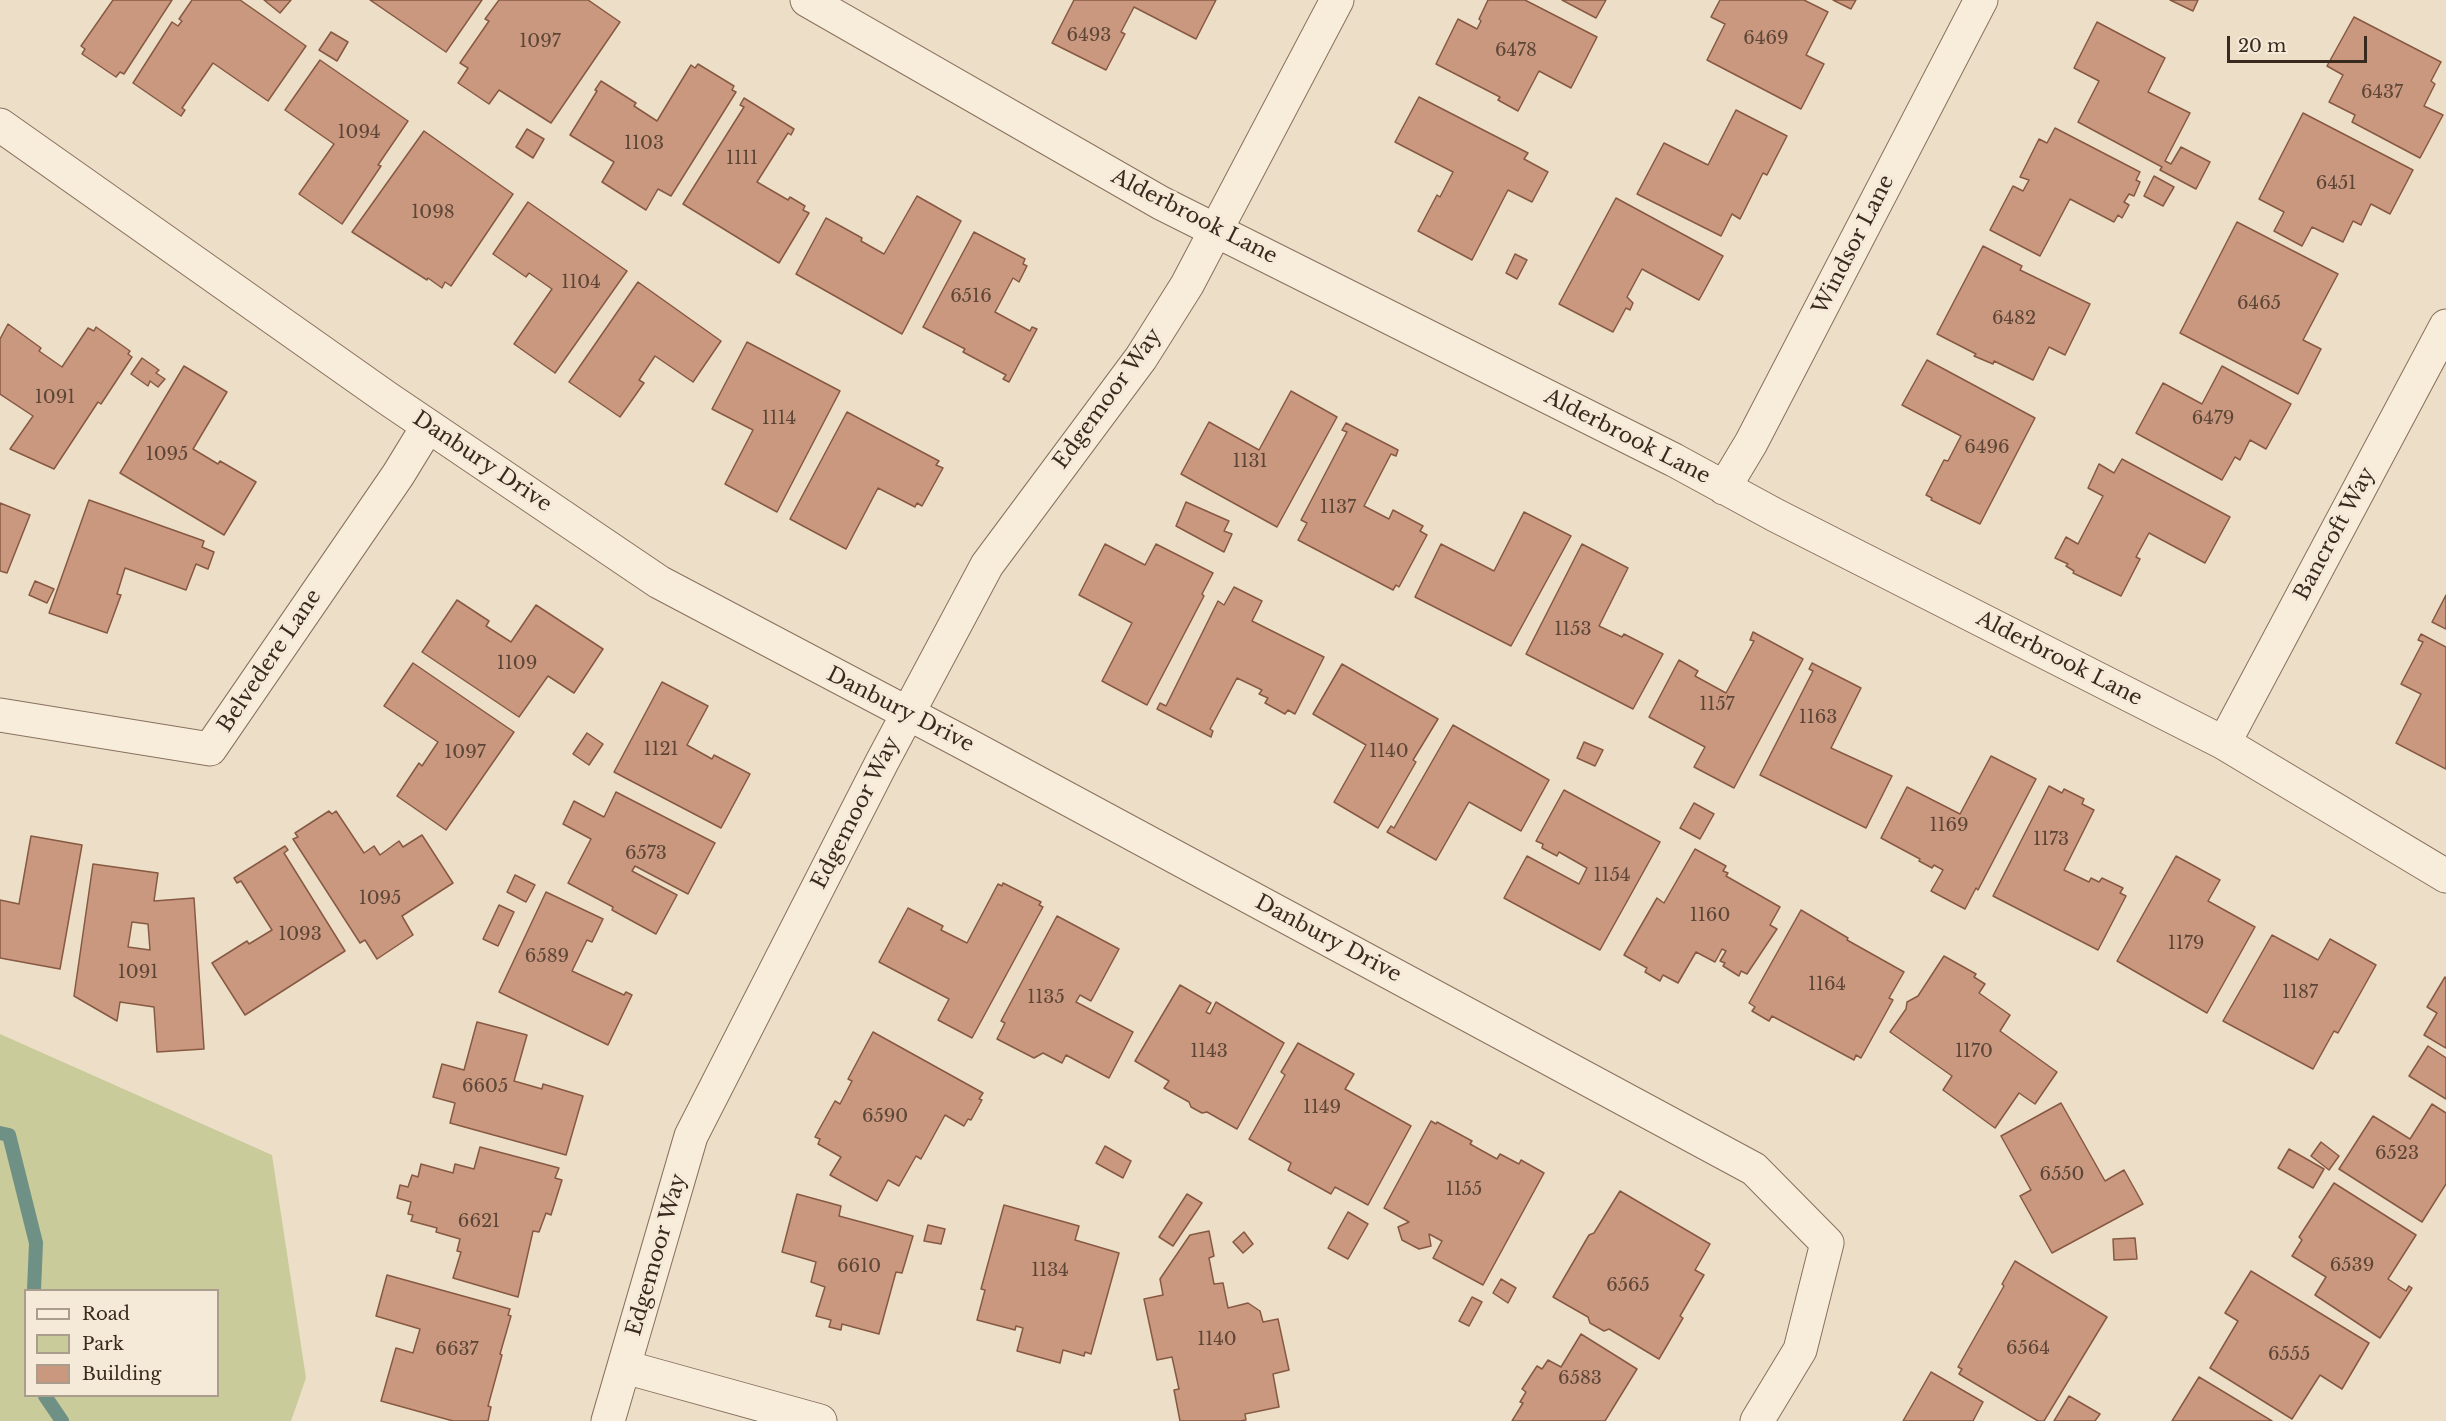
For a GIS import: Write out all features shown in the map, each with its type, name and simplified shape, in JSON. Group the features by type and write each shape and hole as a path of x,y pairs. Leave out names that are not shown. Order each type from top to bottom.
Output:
{"street":[{"name":"Alderbrook Lane","path":"807,0 1161,203 1674,460 1724,489 2224,742 2446,876"},
{"name":"Edgemoor Way","path":"608,1421 691,1136 907,714 987,565 1141,358 1187,285 1337,0"},
{"name":"Windsor Lane","path":"1724,489 1751,443 1981,0"},
{"name":"Danbury Drive","path":"0,125 428,426 659,582 964,743 1754,1169 1827,1243 1800,1350 1757,1421"},
{"name":"Bancroft Way","path":"2224,742 2446,326"},
{"name":"Belvedere Lane","path":"0,715 210,749 398,475 428,426"},
{"path":"625,1367 820,1421"}],"green space":[{"path":"0,1034 272,1155 306,1378 291,1421 0,1421"}],"building":[{"path":"113,0 172,0 124,74 120,72 116,77 82,54 85,49 81,46"},
{"path":"192,0 240,0 306,46 268,101 213,63 182,108 185,110 181,116 133,83 172,22 178,26 182,21 179,19"},
{"path":"264,0 291,0 280,13"},
{"path":"370,0 482,0 446,52"},
{"path":"499,0 588,0 620,22 551,123 499,90 489,104 458,83 468,68 460,63 489,21 485,19"},
{"path":"1074,0 1216,0 1196,39 1134,7 1121,32 1125,34 1106,70 1052,43"},
{"path":"1488,0 1525,0 1597,37 1571,88 1539,71 1518,111 1498,100 1500,97 1436,64 1458,19 1477,29"},
{"path":"1562,0 1606,0 1596,18"},
{"path":"1720,0 1804,0 1828,12 1806,55 1824,64 1801,109 1707,60 1725,24 1711,17"},
{"path":"1833,0 1856,0 1851,9"},
{"path":"2170,0 2198,0 2193,11"},
{"path":"2354,17 2441,62 2431,81 2435,84 2424,106 2443,115 2420,158 2352,122 2355,115 2329,102 2343,75 2327,66"},
{"path":"2097,22 2165,58 2148,92 2190,113 2165,161 2171,164 2181,147 2210,162 2196,189 2160,170 2162,167 2078,122 2099,81 2074,68"},
{"path":"331,32 348,42 337,61 319,50"},
{"path":"320,60 408,121 342,224 299,194 334,144 285,110"},
{"path":"698,64 734,86 732,90 736,92 671,196 658,189 646,210 602,182 614,162 570,135 601,81 636,103 634,106 657,121 691,65 695,68"},
{"path":"1419,97 1528,153 1524,159 1548,172 1532,202 1508,190 1472,260 1418,231 1437,195 1440,197 1453,172 1395,142"},
{"path":"744,98 794,129 791,135 788,133 757,182 788,200 790,197 805,206 803,210 809,213 779,263 683,204 744,107 740,105"},
{"path":"1736,110 1787,136 1767,175 1763,173 1740,219 1732,214 1721,236 1637,194 1664,143 1708,165"},
{"path":"2303,113 2413,170 2390,214 2371,204 2361,225 2353,221 2343,242 2312,227 2302,246 2274,231 2284,212 2259,199"},
{"path":"2055,128 2140,172 2136,180 2140,182 2134,196 2129,194 2124,202 2129,205 2122,218 2118,215 2114,222 2070,199 2040,256 1990,230 2013,186 2023,191 2029,180 2020,177 2039,139 2047,143"},
{"path":"527,129 544,139 533,158 516,147"},
{"path":"424,131 513,194 451,286 445,282 442,288 352,232"},
{"path":"2154,176 2174,187 2163,206 2144,196"},
{"path":"917,196 961,221 902,334 796,274 826,218 862,238 861,241 884,254"},
{"path":"1616,198 1723,256 1699,300 1642,269 1627,297 1633,303 1630,310 1626,308 1613,332 1559,304"},
{"path":"528,202 627,271 555,373 514,344 552,289 529,273 526,277 493,254"},
{"path":"2237,222 2338,274 2303,340 2321,349 2298,394 2180,333"},
{"path":"974,232 1025,259 1023,264 1027,266 1019,282 1013,278 995,312 1030,331 1032,327 1037,329 1009,382 1003,379 1006,375 963,352 965,349 923,327"},
{"path":"1983,246 2022,266 2020,270 2090,304 2065,355 2049,347 2033,380 1994,361 1993,364 1974,356 1976,354 1937,334"},
{"path":"1515,254 1527,260 1517,279 1506,273"},
{"path":"638,282 721,341 693,382 655,356 639,380 644,383 620,417 569,382"},
{"path":"8,324 41,348 39,351 62,367 88,328 94,331 96,327 130,351 128,354 132,357 101,404 98,402 54,469 10,449 33,416 0,394 0,339"},
{"path":"747,342 840,391 777,512 725,484 753,430 712,409"},
{"path":"142,358 159,370 156,373 165,379 158,387 150,381 148,386 131,374"},
{"path":"1927,360 2035,418 1980,524 1931,500 1932,498 1926,495 1944,460 1948,461 1961,436 1902,405"},
{"path":"184,366 227,392 193,449 218,464 220,461 256,482 224,535 120,473"},
{"path":"2222,366 2291,404 2266,449 2250,440 2240,460 2235,457 2222,480 2136,433 2163,383 2202,404"},
{"path":"1291,391 1337,417 1277,527 1181,474 1209,422 1259,450"},
{"path":"847,412 939,461 936,465 943,468 922,506 917,503 915,507 878,488 846,549 790,519"},
{"path":"1346,423 1398,450 1396,456 1391,454 1364,506 1389,519 1393,510 1423,526 1420,531 1427,535 1399,587 1396,585 1393,590 1298,540 1307,523 1301,520 1347,432 1342,430"},
{"path":"2122,459 2230,517 2205,563 2149,533 2136,557 2140,559 2121,596 2073,573 2074,571 2066,566 2068,564 2055,558 2066,537 2078,544 2103,496 2088,488 2099,464 2114,473"},
{"path":"89,500 204,541 202,547 214,552 208,569 196,564 186,590 125,568 117,594 121,595 107,633 49,613"},
{"path":"1186,502 1229,521 1224,531 1232,534 1224,552 1176,526"},
{"path":"0,503 30,515 7,573 0,571"},
{"path":"1524,512 1571,536 1511,646 1415,597 1441,544 1494,571"},
{"path":"1105,544 1145,565 1156,544 1213,573 1202,594 1204,596 1147,705 1102,681 1132,623 1079,595"},
{"path":"1582,544 1628,568 1599,626 1622,637 1624,634 1663,654 1633,709 1526,654"},
{"path":"35,581 54,589 47,603 29,595"},
{"path":"1234,587 1262,601 1252,621 1324,657 1295,714 1288,710 1285,714 1265,703 1268,698 1259,694 1262,690 1237,678 1210,729 1213,731 1211,737 1157,709 1160,703 1166,706 1218,601 1224,605"},
{"path":"2446,595 2446,629 2432,622"},
{"path":"457,600 489,621 486,626 511,642 536,605 603,649 574,693 548,676 519,717 422,652"},
{"path":"1753,632 1803,659 1734,788 1694,767 1705,747 1649,717 1679,660 1698,671 1695,676 1726,693 1754,641 1750,640"},
{"path":"2421,634 2446,647 2446,769 2396,743 2421,694 2401,684 2423,642 2418,640"},
{"path":"413,663 514,732 446,830 397,796 419,763 422,766 438,742 384,706"},
{"path":"1812,663 1861,688 1831,748 1892,776 1866,828 1760,775 1813,671 1809,669"},
{"path":"1342,664 1438,719 1413,760 1416,762 1378,828 1334,802 1366,745 1313,714"},
{"path":"662,682 708,706 687,745 712,759 714,755 750,774 721,828 614,772"},
{"path":"1453,725 1549,780 1521,831 1469,802 1436,860 1387,832 1391,826 1394,828"},
{"path":"587,733 603,744 589,765 573,754"},
{"path":"1584,742 1603,750 1595,766 1577,758"},
{"path":"1991,756 2036,779 1978,890 1976,888 1965,909 1931,891 1943,870 1934,865 1932,868 1881,838 1907,787 1960,814"},
{"path":"2049,786 2062,793 2064,789 2084,799 2082,804 2094,810 2064,870 2089,882 2091,878 2099,882 2102,878 2123,888 2120,893 2126,896 2098,950 1993,896"},
{"path":"1564,790 1660,842 1600,950 1504,898 1527,856 1579,884 1587,868 1559,852 1557,856 1542,848 1543,844 1536,841"},
{"path":"616,792 715,843 688,894 635,866 632,871 677,895 656,934 568,883 591,839 563,824 574,801 604,817"},
{"path":"1694,803 1714,814 1700,839 1680,828"},
{"path":"329,811 332,814 336,811 364,853 374,846 380,855 399,841 403,847 422,835 453,883 402,916 413,935 377,959 365,940 360,943 293,839 298,837 295,833"},
{"path":"31,836 82,845 60,969 0,958 0,900 19,904"},
{"path":"285,846 288,850 284,853 345,951 245,1015 212,963 247,941 249,944 272,930 241,881 237,883 234,878"},
{"path":"1695,849 1726,866 1723,871 1728,873 1726,876 1780,907 1770,925 1777,929 1747,974 1741,971 1739,976 1723,966 1725,963 1720,961 1726,951 1722,949 1715,962 1696,952 1678,983 1663,975 1660,981 1645,972 1647,968 1624,955 1657,898 1664,903"},
{"path":"2176,856 2220,880 2208,901 2255,927 2207,1013 2117,961"},
{"path":"93,864 158,873 154,901 194,898 204,1049 157,1052 154,1007 120,1002 117,1021 74,996","holes":["132,922 148,924 150,950 128,947"]},
{"path":"515,875 535,885 526,902 507,892"},
{"path":"1003,883 1041,902 1039,905 1043,907 972,1038 938,1020 949,999 879,962 908,908 943,926 941,930 967,943 998,884 1002,886"},
{"path":"546,892 603,919 592,942 587,940 572,971 624,995 626,992 632,995 608,1045 499,992"},
{"path":"499,905 514,912 498,946 483,939"},
{"path":"1801,910 1848,938 1847,940 1904,972 1889,998 1893,1000 1861,1058 1856,1055 1854,1060 1772,1016 1769,1021 1752,1011 1755,1007 1749,1003"},
{"path":"1057,916 1119,949 1091,1001 1080,995 1076,1002 1133,1032 1109,1078 1066,1055 1062,1063 1043,1053 1034,1058 997,1039 1005,1023 1001,1021"},
{"path":"2272,935 2318,960 2330,939 2376,965 2338,1033 2334,1031 2313,1069 2223,1021"},
{"path":"1944,956 1976,974 1974,977 1985,984 1979,993 2010,1015 2000,1031 2057,1072 2035,1104 2019,1093 1995,1128 1943,1090 1952,1076 1890,1032 1906,1009 1907,1002 1918,996"},
{"path":"2445,977 2446,1048 2424,1035 2437,1013 2427,1007"},
{"path":"1180,985 1211,1003 1206,1012 1210,1014 1216,1002 1284,1043 1237,1129 1207,1112 1202,1113 1191,1107 1189,1102 1164,1088 1169,1081 1135,1061"},
{"path":"477,1022 527,1035 514,1081 542,1089 543,1084 583,1096 566,1155 450,1123 455,1103 433,1097 442,1064 464,1070"},
{"path":"873,1032 983,1093 979,1099 982,1100 971,1120 968,1119 964,1126 945,1115 921,1159 916,1156 899,1186 888,1180 877,1201 830,1175 841,1157 818,1144 820,1139 815,1137 835,1101 840,1104 852,1081 848,1079"},
{"path":"1298,1043 1354,1074 1345,1089 1411,1126 1368,1205 1335,1187 1331,1194 1288,1170 1291,1163 1249,1139 1285,1075 1281,1072"},
{"path":"2428,1046 2446,1058 2446,1099 2409,1076"},
{"path":"2061,1103 2105,1181 2124,1170 2143,1204 2052,1253 2020,1196 2031,1190 2001,1136"},
{"path":"2432,1104 2446,1113 2446,1184 2422,1222 2339,1169 2373,1116 2410,1139"},
{"path":"1431,1121 1472,1141 1470,1144 1497,1159 1500,1154 1519,1164 1521,1160 1544,1173 1483,1285 1433,1258 1442,1241 1429,1234 1431,1246 1419,1249 1402,1240 1398,1227 1409,1222 1384,1208"},
{"path":"2321,1142 2339,1156 2329,1170 2311,1156"},
{"path":"1105,1146 1131,1161 1123,1178 1096,1163"},
{"path":"480,1147 559,1168 555,1178 562,1180 551,1215 546,1213 539,1232 533,1231 518,1297 453,1278 461,1252 457,1251 460,1239 436,1232 437,1228 411,1221 413,1215 408,1214 411,1202 397,1198 400,1185 408,1187 412,1175 418,1177 421,1164 453,1173 455,1164 474,1169"},
{"path":"2289,1149 2324,1169 2313,1188 2278,1168"},
{"path":"2334,1183 2416,1235 2388,1279 2406,1291 2409,1286 2412,1288 2380,1338 2315,1295 2326,1277 2292,1256 2302,1240 2299,1237"},
{"path":"1620,1191 1710,1244 1695,1270 1704,1275 1659,1359 1609,1329 1604,1331 1590,1323 1588,1317 1553,1297 1589,1235 1594,1233"},
{"path":"797,1194 841,1206 839,1216 913,1236 902,1273 896,1272 879,1334 842,1324 841,1330 829,1327 831,1320 816,1316 825,1287 811,1282 816,1262 782,1252"},
{"path":"1187,1194 1202,1203 1173,1246 1159,1237"},
{"path":"1004,1205 1079,1226 1075,1240 1119,1253 1091,1354 1085,1352 1084,1356 1063,1350 1060,1363 1017,1351 1023,1328 1016,1326 1015,1330 977,1320 985,1290 981,1289"},
{"path":"1348,1212 1368,1224 1348,1259 1328,1248"},
{"path":"928,1225 945,1229 941,1244 924,1241"},
{"path":"1209,1231 1214,1256 1209,1258 1214,1284 1223,1283 1228,1308 1248,1303 1260,1311 1263,1322 1278,1319 1289,1370 1273,1374 1279,1407 1245,1414 1246,1420 1180,1421 1174,1390 1179,1389 1172,1357 1157,1360 1144,1299 1163,1295 1160,1279 1190,1235"},
{"path":"1244,1232 1253,1244 1243,1253 1233,1242"},
{"path":"2135,1238 2137,1259 2114,1260 2113,1239"},
{"path":"2015,1261 2107,1317 2044,1421 2038,1421 1959,1374 1962,1369 1958,1367 2004,1286 2002,1284"},
{"path":"2251,1271 2369,1343 2342,1389 2320,1375 2292,1419 2210,1368 2238,1321 2225,1313"},
{"path":"387,1275 510,1309 508,1315 511,1316 488,1406 491,1407 488,1421 453,1421 381,1401 396,1348 413,1353 420,1329 376,1316"},
{"path":"1501,1279 1516,1288 1508,1303 1493,1293"},
{"path":"1472,1297 1482,1302 1469,1326 1459,1321"},
{"path":"1581,1334 1637,1369 1605,1421 1512,1421 1523,1403 1520,1402 1526,1392 1522,1389 1537,1366 1542,1369 1548,1360 1561,1367"},
{"path":"1931,1372 1983,1402 1973,1421 1903,1421"},
{"path":"2199,1377 2272,1421 2172,1421"},
{"path":"2069,1396 2100,1414 2095,1421 2054,1421"}],"waterway":[{"path":"0,1133 9,1135 36,1243 34,1289"},
{"path":"46,1397 62,1421"}]}
